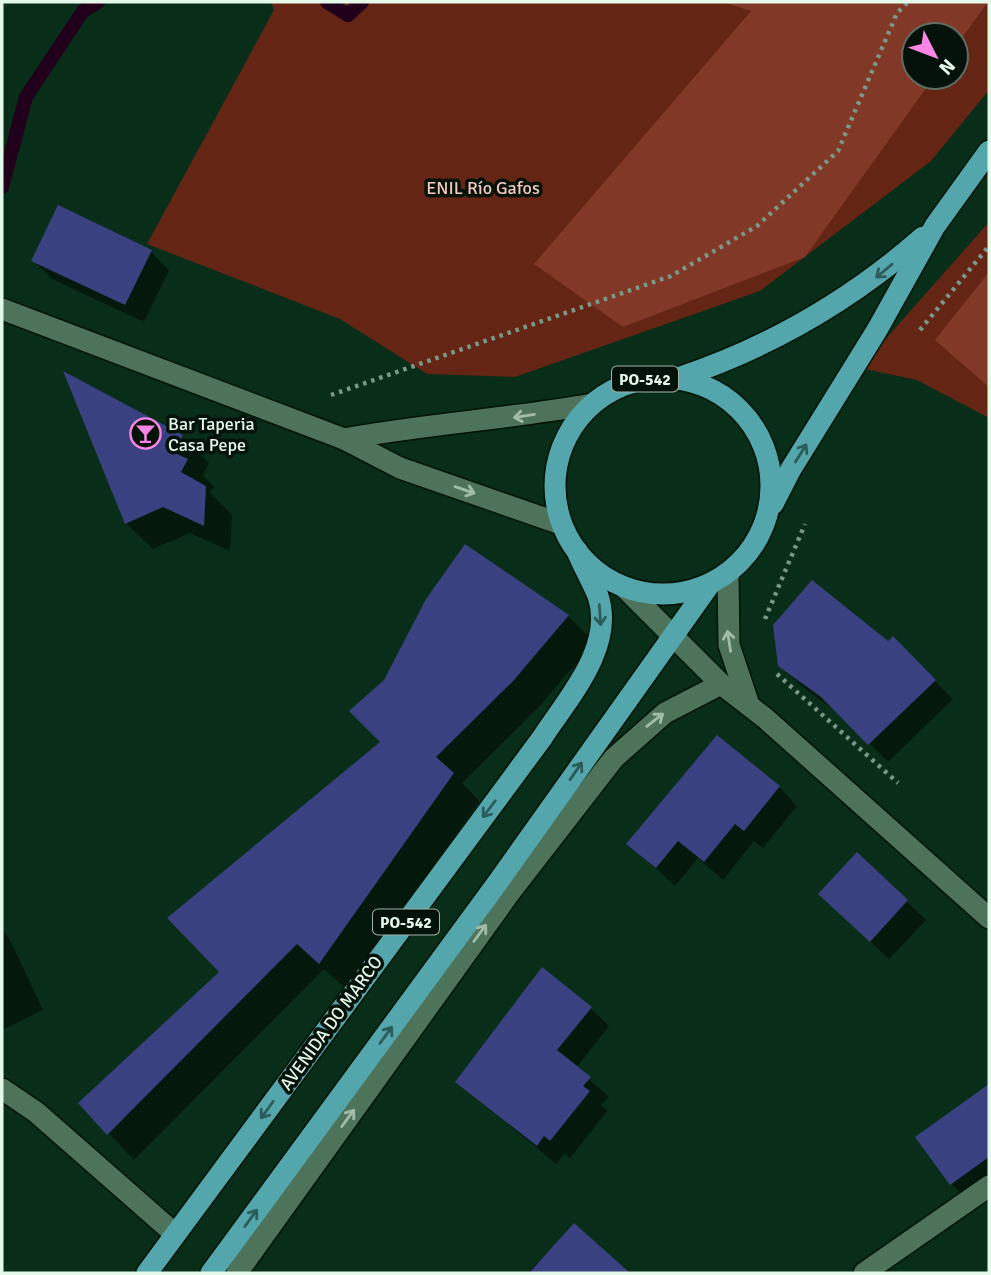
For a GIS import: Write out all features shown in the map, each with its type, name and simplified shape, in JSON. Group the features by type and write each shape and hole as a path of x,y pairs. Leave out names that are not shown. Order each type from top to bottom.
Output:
{"main road":[{"path":"769,513 791,468 877,330 935,226 989,151"},
{"path":"678,378 729,361 796,328 879,275 935,226"},
{"name":"PO-542","path":"217,1271 498,882 671,635 719,579 753,547 769,513 772,483 767,453 754,425 733,402 707,386 678,378 647,378 617,388 592,404 570,429 558,459 555,492 561,524 577,551 598,573 625,588 663,594 682,593 719,579"},
{"name":"AVENIDA DO MARCO","path":"147,1273 542,738 590,665 601,629 598,598 577,551"}],"street":[{"path":"2,309 344,439 400,468 561,524"},
{"path":"344,439 415,426 519,418 592,404"},
{"path":"719,579 729,645 749,705"},
{"path":"625,588 721,684 749,705 989,918"},
{"path":"237,1273 510,891 614,758 665,713 721,684"},
{"path":"2,1088 36,1112 175,1234"},
{"path":"864,1273 989,1186"}],"path":[{"path":"278,414 671,276 757,226 838,151 897,13 908,2"},
{"path":"918,332 989,246"},
{"path":"764,623 810,515"},
{"path":"774,671 898,783"}],"green space":[{"name":"ENIL Río Gafos","path":"271,2 989,2 989,90 931,161 760,291 515,377 427,374 340,319 147,244 274,10"},
{"path":"989,222 989,418 917,380 860,368"}],"shaded area":[{"path":"723,2 988,2 970,27 970,21 900,21 900,91 924,91 805,257 623,327 534,264 751,11"},
{"path":"989,272 989,387 935,340"}],"building":[{"path":"58,205 152,250 125,305 31,261"},
{"path":"63,371 183,435 175,453 188,459 181,472 206,486 204,526 163,507 125,524"},
{"path":"465,544 569,615 514,680 436,757 454,773 319,964 297,944 107,1135 78,1103 219,972 167,918 380,742 349,711 384,680 426,599"},
{"path":"812,580 888,641 893,636 936,680 868,745 821,697 778,666 773,625"},
{"path":"717,735 780,786 744,831 735,824 704,862 678,841 656,868 626,844"},
{"path":"857,852 908,900 870,942 818,894"},
{"path":"542,967 592,1007 557,1050 591,1077 583,1086 590,1091 550,1141 544,1136 537,1146 455,1082"},
{"path":"989,1084 989,1157 950,1185 915,1137"},
{"path":"574,1223 630,1273 529,1273"}],"waterway":[{"path":"2,187 26,97 83,11 98,2"},
{"path":"327,2 348,15 362,2"}],"place":[{"name":"Bar Taperia Casa Pepe","path":"145,434"}]}
